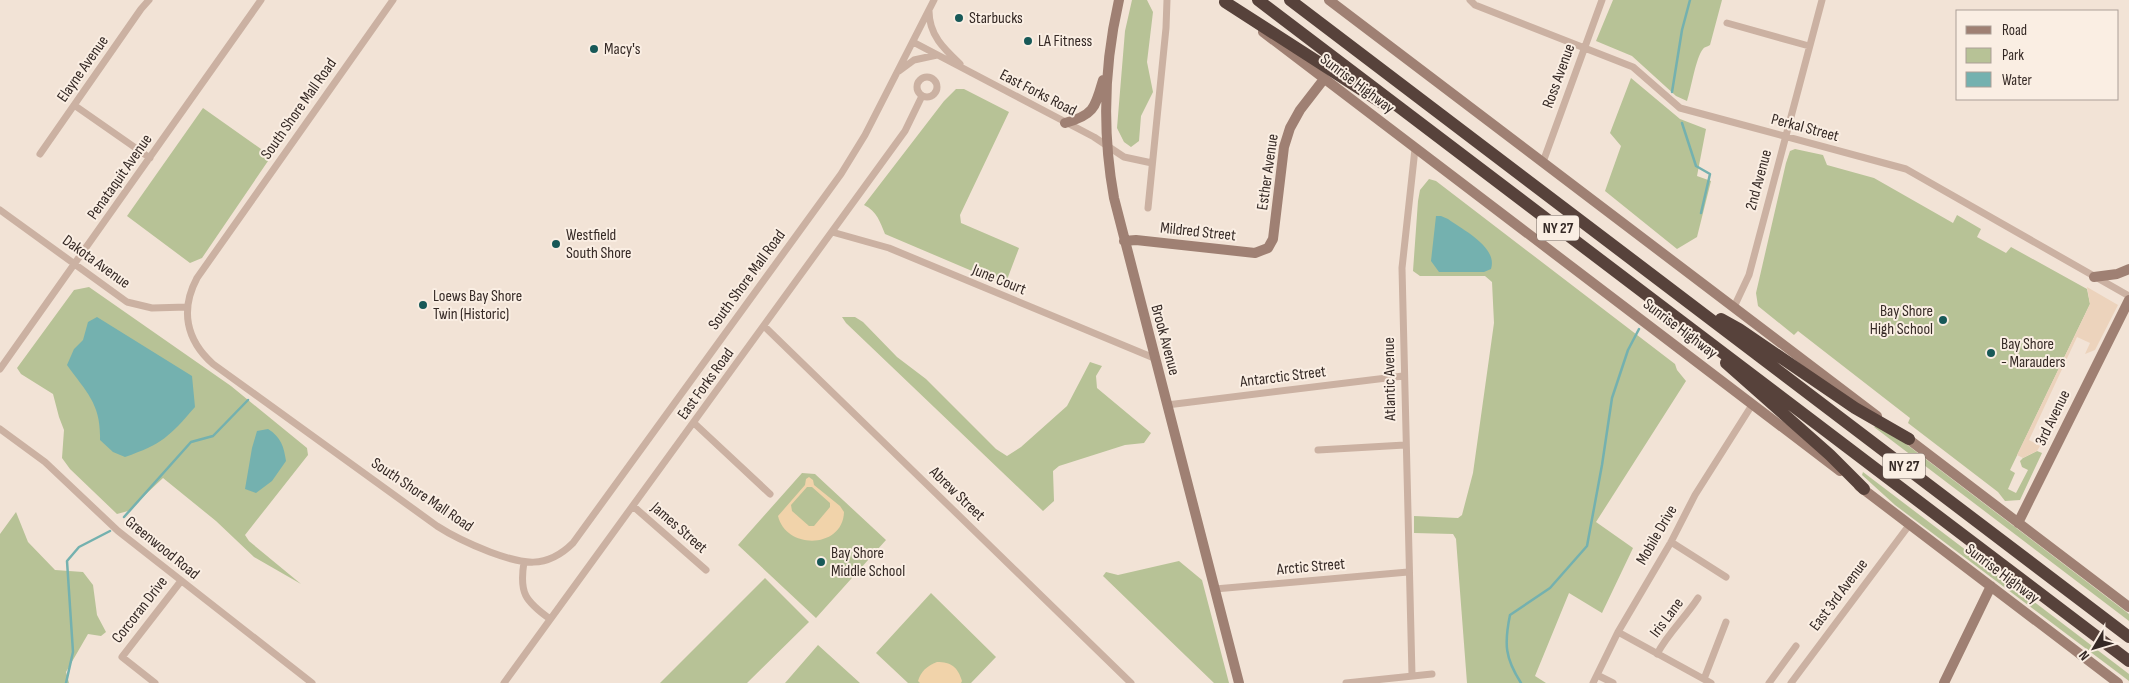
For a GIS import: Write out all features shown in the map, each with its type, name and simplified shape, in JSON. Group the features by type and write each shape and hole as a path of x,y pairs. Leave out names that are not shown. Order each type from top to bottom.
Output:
{"highway":[{"name":"Sunrise Highway","path":"1258,0 2129,661"},
{"name":"Sunrise Highway","path":"1290,0 2129,637"},
{"path":"1224,1 1367,94 1432,132"},
{"path":"1679,296 1739,329 1855,408 1909,440"},
{"path":"1684,324 1742,379 1830,455 1864,489"}],"main road":[{"name":"Brook Avenue","path":"1119,0 1109,60 1106,112 1107,146 1113,192 1154,358 1239,683"},
{"path":"1329,0 2129,607"},
{"path":"1338,0 1351,17"},
{"name":"Sunrise Highway","path":"1224,1 1415,149 2118,683"},
{"path":"1065,123 1082,118 1092,112 1096,105 1109,60"},
{"name":"Esther Avenue","path":"1268,248 1272,243 1275,229 1286,138 1296,116 1324,79"},
{"name":"Mildred Street","path":"1124,241 1136,240 1254,253 1268,248"},
{"path":"2094,276 2117,274 2129,269"},
{"name":"3rd Avenue","path":"2018,522 2129,300"},
{"path":"1944,683 1991,586"}],"street":[{"name":"Elayne Avenue","path":"40,154 149,0"},
{"name":"Penataquit Avenue","path":"0,370 261,0"},
{"name":"South Shore Mall Road","path":"393,0 197,278 188,297 189,325 198,347 221,370 443,530 484,550 524,562 543,561 557,556 566,550 580,534 848,164 865,135 934,0"},
{"path":"1148,208 1166,28 1167,0"},
{"name":"Perkal Street","path":"1470,0 1475,5 1633,67 1680,108 1906,169 2129,296"},
{"name":"Ross Avenue","path":"1543,162 1602,0"},
{"name":"2nd Avenue","path":"1734,307 1748,275 1822,0"},
{"path":"929,9 929,22 937,40 967,72"},
{"path":"1727,24 1809,46"},
{"name":"East Forks Road","path":"913,42 1065,123 1124,157 1152,163"},
{"path":"897,73 914,60 937,55"},
{"name":"East Forks Road","path":"504,683 905,131 922,96"},
{"path":"74,105 150,158"},
{"name":"Atlantic Avenue","path":"1412,676 1403,376 1402,268 1415,149"},
{"name":"Dakota Avenue","path":"0,210 133,305 161,309 187,307"},
{"name":"June Court","path":"832,232 889,248 1154,358"},
{"name":"Abrew Street","path":"764,326 1131,683"},
{"name":"Antarctic Street","path":"1167,405 1403,376"},
{"name":"Mobile Drive","path":"1593,683 1618,632 1671,542 1695,495 1752,405"},
{"path":"694,423 770,494"},
{"name":"Greenwood Road","path":"0,429 45,462 118,531 312,683"},
{"path":"1318,450 1405,445"},
{"name":"James Street","path":"634,506 706,570"},
{"name":"East 3rd Avenue","path":"1791,683 1910,524"},
{"path":"1671,542 1726,577"},
{"path":"524,562 521,585 523,593 534,607 550,619"},
{"name":"Arctic Street","path":"1215,589 1408,572"},
{"name":"Corcoran Drive","path":"155,683 122,657 181,581"},
{"name":"Iris Lane","path":"1658,654 1665,639 1698,598"},
{"path":"1618,632 1707,681 1726,622"},
{"path":"1769,683 1796,646"},
{"path":"1346,683 1432,674"},
{"path":"1597,675 1613,683"}],"green space":[{"path":"1132,0 1147,0 1153,12 1147,62 1153,92 1141,116 1139,141 1131,147 1124,142 1117,128 1125,31"},
{"path":"1613,0 1722,0 1710,45 1703,48 1700,53 1687,101 1676,96 1632,56 1596,41"},
{"path":"1631,78 1680,119 1706,129 1697,176 1711,181 1697,237 1677,249 1605,191 1621,146 1610,133"},
{"path":"956,89 964,89 1009,112 960,215 961,223 1019,248 1005,285 885,234 875,214 864,205 944,101"},
{"path":"203,108 268,154 268,161 202,258 190,263 127,216"},
{"name":"Bay Shore High School","path":"1795,149 1823,155 1827,165 1874,178 1953,223 1957,215 1981,229 1977,237 2006,253 2011,247 2087,289 2090,304 2010,470 2015,473 2008,489 2016,493 2028,470 2022,467 2020,461 2037,451 2042,453 2020,500 2005,501 1998,492 1908,423 1910,418 1798,331 1794,335 1758,306 1756,293 1786,163 1790,151"},
{"path":"1429,179 1436,181 1675,364 1677,370 1686,381 1596,522 1633,548 1602,613 1569,593 1535,676 1546,683 1467,683 1456,539 1453,534 1414,533 1414,516 1458,518 1462,515 1473,473 1494,323 1492,282 1485,276 1420,276 1413,271 1418,201 1420,190"},
{"path":"89,287 231,386 307,448 308,455 245,535 249,541 301,584 254,557 216,521 163,478 128,511 117,514 70,469 62,458 64,430 53,394 21,374 17,368 74,290"},
{"path":"842,317 855,317 863,322 897,357 926,379 996,449 1007,456 1021,447 1067,406 1090,362 1102,366 1096,376 1097,388 1151,433 1144,443 1125,445 1059,466 1053,471 1054,501 1043,511 846,323"},
{"path":"1877,425 1906,444 2129,614 2129,621 1874,427"},
{"path":"1863,472 2129,674 2129,681 1895,505 1862,475"},
{"path":"802,473 815,474 886,540 816,618 738,545"},
{"path":"16,512 28,542 55,570 83,572 93,585 97,615 106,632 101,636 88,634 66,672 69,683 0,683 0,534"},
{"path":"1179,561 1202,580 1229,683 1214,683 1103,576 1106,572 1118,575"},
{"path":"765,578 809,622 747,683 660,683"},
{"path":"931,593 996,657 971,683 908,683 876,653"},
{"path":"818,645 860,683 785,683"}],"sand":[{"path":"809,477 813,480 814,485 840,506 844,512 841,524 834,533 814,541 792,535 783,527 778,516 805,485 806,479","holes":["807,487 812,487 830,503 830,507 814,526 809,526 792,511 791,505"]},
{"path":"937,662 953,666 960,676 961,683 920,683 918,681 919,677 927,667"}],"shaded area":[{"path":"2087,287 2118,305 2095,350 2085,354 2090,343 2077,337 2029,440 2040,446 2037,451 2023,458 2017,455 2090,304"}],"water":[{"path":"1436,216 1448,219 1478,240 1489,253 1492,261 1491,269 1484,272 1439,272 1431,261"},
{"path":"97,317 192,376 195,407 171,433 157,443 125,457 113,452 100,440 100,428 95,408 91,399 67,365 74,349 83,340 88,322"},
{"path":"268,429 276,435 281,443 286,461 272,481 256,493 245,489 252,448 257,431"}],"waterway":[{"path":"1672,92 1682,30 1690,0"},
{"path":"1682,123 1696,166 1710,174 1701,213"},
{"path":"1521,683 1512,666 1507,650 1510,615 1550,588 1587,546 1612,398 1628,350 1639,329"},
{"path":"124,517 191,442 213,436 248,400"},
{"path":"66,683 73,652 67,561 79,547 110,531"}],"place":[{"name":"Starbucks","path":"959,18"},
{"name":"LA Fitness","path":"1028,41"},
{"name":"Macy's","path":"594,49"},
{"name":"Westfield South Shore","path":"556,244"},
{"name":"Loews Bay Shore Twin (Historic)","path":"423,305"},
{"name":"Bay Shore High School","path":"1943,320"},
{"name":"Bay Shore - Marauders","path":"1991,353"},
{"name":"Bay Shore Middle School","path":"821,562"}]}
